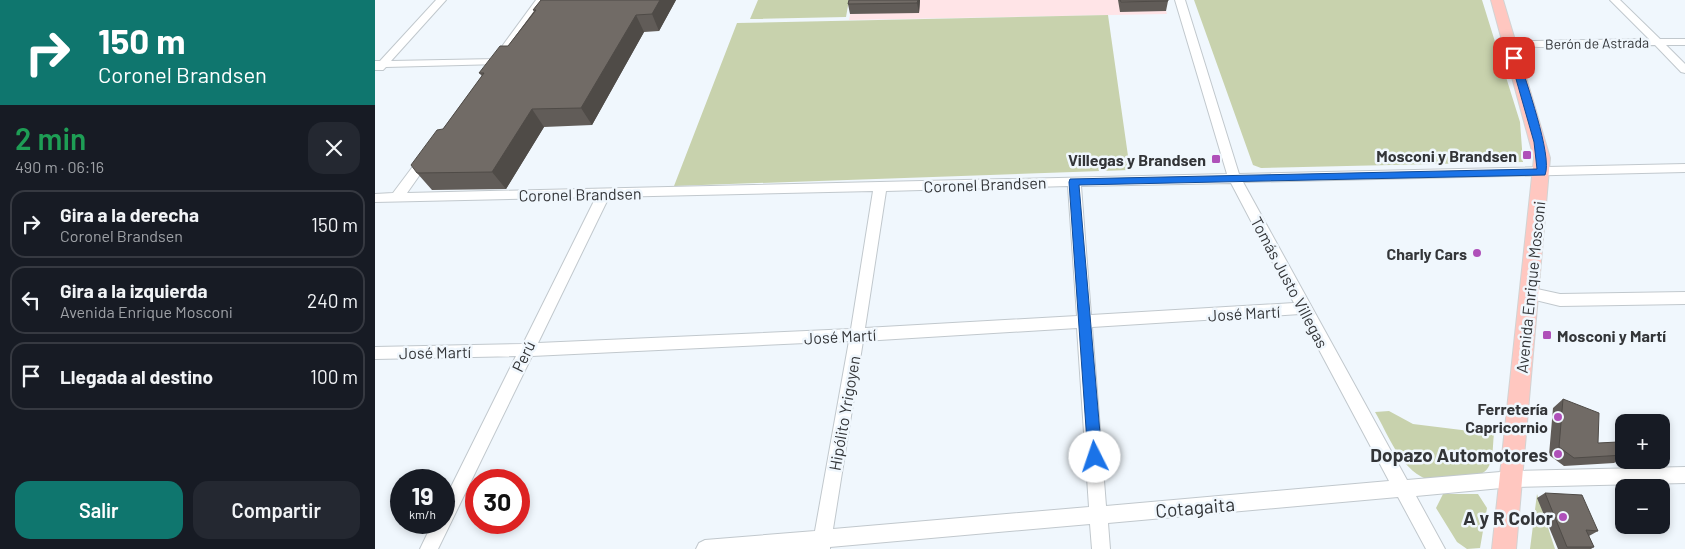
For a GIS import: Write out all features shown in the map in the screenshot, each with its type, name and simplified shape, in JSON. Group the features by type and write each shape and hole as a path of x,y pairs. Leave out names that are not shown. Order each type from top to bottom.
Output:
{"main road":[{"name":"Avenida Enrique Mosconi","path":"1497,0 1542,158 1542,172 1527,293 1512,479 1504,549"}],"street":[{"path":"375,73 379,64 441,0"},
{"path":"379,64 493,66 541,0"},
{"name":"Tomás Justo Villegas","path":"1180,0 1234,177 1401,489 1436,549"},
{"path":"1615,0 1685,70"},
{"name":"Berón de Astrada","path":"1509,41 1533,44 1685,42"},
{"path":"396,198 431,150"},
{"name":"Coronel Brandsen","path":"375,198 1685,168"},
{"path":"1074,182 1086,321 1101,549"},
{"name":"Hipólito Yrigoyen","path":"821,545 880,187"},
{"name":"Perú","path":"455,496 604,194"},
{"path":"1527,293 1560,300 1685,298"},
{"name":"José Martí","path":"375,353 526,350 857,335 1304,308"},
{"name":"Cotagaita","path":"705,549 821,545 1099,516 1512,479 1685,474"},
{"name":"Perú","path":"429,549 436,534"}],"shaded area":[{"path":"853,0 1163,0 1167,14 849,20"}],"green space":[{"path":"758,0 849,0 846,17 750,19"},
{"path":"1194,0 1482,0 1520,122 1523,162 1261,168 1253,165"},
{"path":"1108,15 1130,170 674,186 737,23"},
{"path":"1389,411 1413,424 1494,434 1492,457 1488,468 1480,474 1426,479 1417,474 1402,459 1375,412"},
{"path":"1443,494 1478,494 1487,508 1480,548 1467,549 1457,542 1436,508"},
{"path":"1537,494 1555,549 1530,549"}],"building":[{"path":"541,0 660,0 652,14 636,15 581,108 532,109 492,172 417,173 411,165 437,130 443,129 484,73 479,73 500,46 508,46 536,10 533,10"},
{"path":"849,0 918,0 917,3 848,4"},
{"path":"1120,0 1168,0 1168,1 1121,2"},
{"path":"1563,399 1599,413 1598,443 1615,442 1615,456 1574,458 1559,447"},
{"path":"1545,493 1582,495 1598,531 1586,530 1594,547 1567,547"}],"place":[{"name":"Mosconi y Brandsen","path":"1527,155"},
{"name":"Villegas y Brandsen","path":"1216,159"},
{"name":"Charly Cars","path":"1477,253"},
{"name":"Mosconi y Martí","path":"1547,335"},
{"name":"Ferretería Capricornio","path":"1558,417"},
{"name":"Dopazo Automotores","path":"1558,454"},
{"name":"A y R Color","path":"1563,517"}],"route":[{"path":"1095,457 1074,182 1234,177 1542,172 1539,142 1514,58"}]}
